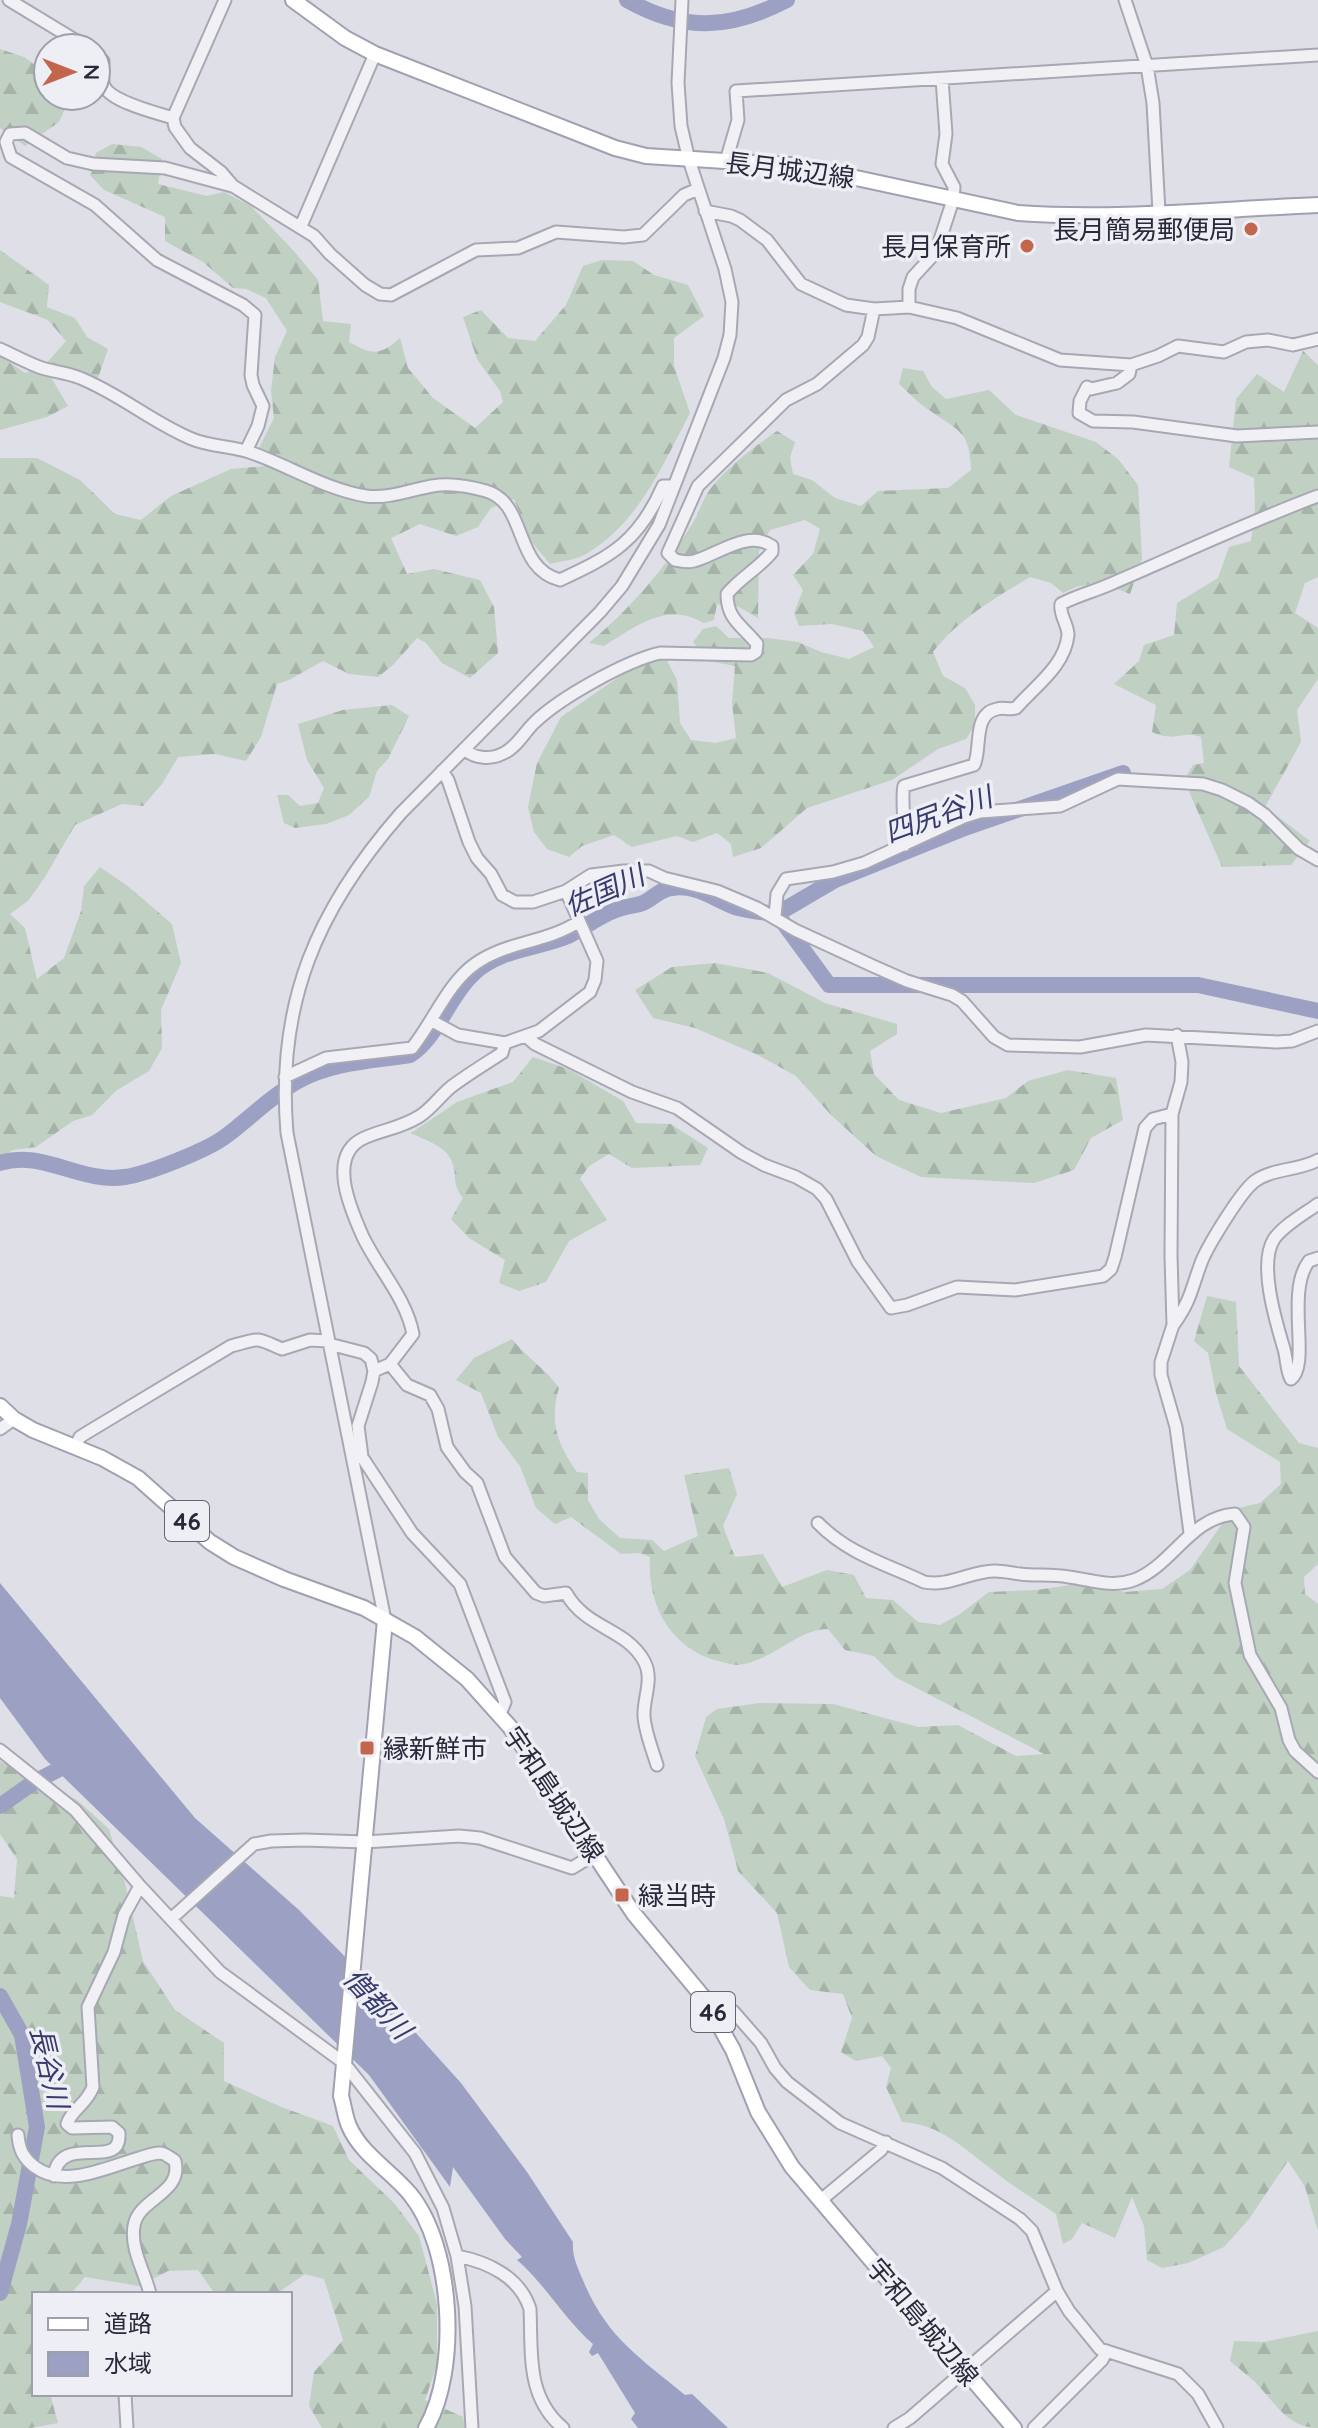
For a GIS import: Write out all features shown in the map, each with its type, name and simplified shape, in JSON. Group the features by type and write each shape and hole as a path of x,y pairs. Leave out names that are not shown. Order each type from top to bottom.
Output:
{"main road":[{"name":"長月城辺線","path":"293,0 345,38 375,54 615,148 646,156 819,170 1018,213 1159,212 1318,205"},
{"name":"宇和島城辺線","path":"0,1406 33,1430 138,1478 210,1542 234,1557 364,1608 440,1655 467,1679 500,1714 634,1914 684,1972 714,2014 766,2126 792,2167 1014,2428"},
{"path":"385,1620 341,2096 347,2123 356,2140 409,2193 424,2214 435,2238 448,2310 448,2330 436,2403 426,2428"}],"street":[{"path":"9,0 62,32"},
{"path":"225,0 173,118 175,127 190,148 221,172 233,186"},
{"path":"1125,0 1147,66 1153,103 1159,212"},
{"path":"385,1620 287,1133 285,1077 289,1031 299,984 331,908 348,877 371,847 442,771 615,595 652,536 724,358 730,335 732,302 728,280 681,126 678,83 682,4"},
{"path":"301,226 375,54"},
{"path":"726,161 738,120 736,91 1318,55"},
{"path":"909,307 913,277 936,252 953,200 954,187 942,164 946,134 942,79"},
{"path":"112,94 173,118"},
{"path":"246,451 263,406 251,375 255,315 243,305 157,260 95,205 11,157 6,142 10,134 25,133 67,158 93,164 165,168 233,186 301,226 365,285 380,294 391,295 476,250 518,248 556,232 624,237 643,235 684,195 698,189"},
{"path":"705,211 731,216 767,240 801,284 846,305 874,309 909,307 957,318 1060,360 1131,365 1178,346 1224,352 1246,342 1268,340 1293,345 1318,339"},
{"path":"464,749 472,756 492,757 508,752 543,715 591,685 649,656 660,653 751,655 756,652 757,644 730,617 727,594 737,582 764,562 772,552 772,546 766,541 740,542 691,563 675,560 668,553 698,486 786,400 817,384 863,345 868,337 874,309"},
{"path":"0,349 40,367 79,377 194,440 246,451 310,478 366,496 386,496 451,485 489,491 501,500 519,527 532,562 546,576 560,580 616,552 640,528 663,486 674,486"},
{"path":"1131,365 1129,374 1117,383 1091,389 1087,387 1079,413 1093,421 1164,425 1237,436 1318,432"},
{"path":"905,845 904,786 974,765 979,730 986,715 999,708 1016,708 1057,664 1068,633 1060,612 1061,604 1318,496"},
{"path":"442,771 448,780 469,842 502,895 515,902 533,902 566,891 591,875 649,871 681,883 717,891 873,966 952,995 962,1001 994,1037 1008,1045 1080,1047 1146,1035 1277,1042 1292,1041 1318,1031"},
{"path":"775,917 777,894 786,879 833,872 864,863 980,812 1060,806 1118,779 1203,784 1222,790 1265,815 1299,849 1318,860"},
{"path":"432,1021 458,1035 505,1043 527,1037 590,992 597,961 566,891"},
{"path":"285,1077 326,1058 412,1048 461,975 477,962 521,943 561,933 578,922"},
{"path":"1173,1325 1172,1114 1181,1082 1182,1062 1177,1035"},
{"path":"527,1037 535,1044 632,1092 677,1108 742,1153 817,1189 826,1199 858,1262 891,1308 957,1287 1015,1290 1103,1276 1111,1269 1115,1257 1145,1128 1153,1119 1172,1114"},
{"path":"374,1371 390,1364 413,1334 410,1317 363,1237 345,1182 345,1158 353,1145 363,1139 402,1127 428,1111 448,1089 502,1053 505,1043"},
{"path":"1190,1533 1176,1427 1161,1375 1161,1362 1173,1325 1188,1305 1202,1260 1240,1197 1254,1182 1318,1160"},
{"path":"1318,1204 1283,1230 1274,1240 1268,1255 1268,1278 1276,1328 1291,1379 1296,1375 1300,1361 1299,1279 1309,1261 1318,1258"},
{"path":"75,1447 80,1437 231,1346 258,1339 268,1340 282,1349 310,1340 364,1353 371,1359 374,1371 358,1426 362,1457 412,1533 460,1584 505,1702 500,1714"},
{"path":"390,1364 407,1385 430,1395 438,1409 447,1447 477,1483 505,1557 521,1578 536,1593 544,1596 566,1593 575,1608 635,1648 646,1663 649,1675 644,1720 657,1765"},
{"path":"0,1429 14,1419"},
{"path":"818,1523 831,1537 871,1560 924,1582 936,1584 992,1571 1121,1584 1138,1578 1159,1564 1190,1533 1225,1515 1235,1514 1244,1527 1235,1583 1250,1655 1281,1708 1295,1751 1318,1772"},
{"path":"0,1750 75,1810 220,1972 345,2055 415,2153 443,2208 457,2256 465,2306 472,2428"},
{"path":"172,1918 252,1847 263,1842 365,1842 459,1836 480,1838 572,1868 595,1854"},
{"path":"54,2176 55,2164 61,2158 108,2151 117,2148 120,2142 119,2133 112,2127 72,2128 67,2124 69,2117 89,2097 93,2087 88,2007 114,1952 124,1915 140,1886"},
{"path":"714,2014 724,2008 733,2011 761,2043 787,2082 840,2123 942,2168 1020,2219 1032,2231 1057,2291 1069,2311 1100,2349 1178,2374 1198,2394 1217,2428"},
{"path":"18,2135 19,2147 25,2158 40,2171 54,2176 87,2173 153,2154 165,2154 175,2161 177,2172 172,2184 137,2215 133,2228 133,2243 149,2292"},
{"path":"821,2200 881,2150 886,2142"},
{"path":"457,2256 483,2262 502,2273 526,2297 530,2309 536,2388 542,2407 563,2428"},
{"path":"894,2428 1057,2291"},
{"path":"1034,2428 1102,2360 1106,2352"},
{"path":"125,2396 127,2428"}],"green space":[{"path":"0,49 32,63 32,112 64,112 59,122 25,146 0,128"},
{"path":"112,144 141,147 162,159 158,184 207,196 224,192 251,206 318,280 323,321 351,324 349,342 370,351 381,351 400,338 408,368 433,398 475,428 503,402 500,391 477,359 463,317 481,310 508,338 535,341 566,305 583,266 602,260 633,261 654,275 688,285 704,316 674,338 674,366 690,413 648,491 605,541 582,556 550,564 531,541 514,499 491,508 478,527 456,536 420,524 391,538 407,574 434,569 480,580 494,607 498,653 470,678 442,663 426,643 417,638 378,677 349,674 323,661 277,684 261,737 246,761 215,754 178,757 162,784 143,806 122,804 75,825 28,901 10,914 25,928 37,979 64,958 81,911 84,886 100,867 172,924 181,963 161,1010 162,1048 149,1071 117,1090 92,1115 73,1121 36,1147 13,1150 0,1157 0,458 37,458 80,480 115,514 141,520 171,496 231,469 265,466 259,448 274,418 271,391 275,357 287,331 266,298 246,289 233,288 203,262 165,241 165,217 104,190 90,175 96,153"},
{"path":"0,250 49,285 47,307 75,318 87,337 108,349 97,381 63,366 52,379 68,406 47,417 0,430 0,356 25,373 45,365 66,341 48,320 0,302"},
{"path":"1303,351 1318,365 1318,577 1305,583 1295,613 1318,628 1318,679 1297,710 1301,742 1265,807 1310,841 1291,865 1222,867 1184,780 1193,765 1204,763 1201,737 1167,736 1152,732 1156,705 1114,684 1139,661 1144,645 1174,635 1177,603 1218,578 1229,547 1251,541 1255,508 1254,478 1229,467 1236,399 1257,374 1284,392"},
{"path":"903,368 923,371 932,387 946,399 989,390 1016,415 1096,442 1118,459 1138,485 1142,559 1130,594 1100,582 1063,593 1051,583 1030,577 978,610 954,629 933,652 943,676 965,688 975,705 975,725 966,739 938,749 892,780 807,808 761,848 733,857 731,844 717,833 693,842 677,836 632,847 614,835 582,846 569,857 547,849 534,832 528,807 537,763 561,717 630,669 665,657 677,680 680,723 691,740 716,743 736,738 732,703 735,666 709,661 693,642 703,629 716,626 729,638 798,642 849,659 874,647 863,631 832,624 799,626 794,613 803,590 793,575 813,554 820,529 805,520 770,530 759,551 758,618 739,607 717,604 714,620 704,623 677,614 665,615 640,624 604,646 589,643 618,617 657,574 680,543 718,480 777,431 795,442 790,458 793,474 812,480 835,498 861,506 878,491 948,488 971,470 968,447 960,433 899,384"},
{"path":"392,705 409,716 388,759 377,771 369,797 349,815 326,824 295,828 284,823 277,795 288,795 300,806 318,803 324,788 307,760 298,724 343,710"},
{"path":"715,963 768,973 825,1003 897,1024 897,1034 870,1051 874,1074 899,1100 941,1113 1006,1098 1028,1081 1068,1070 1116,1078 1123,1120 1091,1138 1074,1170 1034,1183 921,1177 876,1156 831,1115 796,1076 758,1055 695,1028 653,1018 635,990 672,967"},
{"path":"533,1057 568,1069 623,1101 636,1123 671,1124 708,1148 700,1165 632,1168 609,1154 589,1166 580,1179 607,1220 569,1241 546,1282 519,1291 499,1283 505,1260 469,1238 451,1219 463,1198 457,1188 449,1156 411,1133 457,1102 513,1082"},
{"path":"1207,1296 1236,1302 1239,1366 1299,1443 1318,1448 1318,1564 1304,1577 1305,1594 1318,1604 1318,2231 1305,2187 1288,2161 1249,2219 1224,2247 1188,2263 1162,2268 1147,2260 1144,2226 1132,2197 1115,2238 1082,2223 1072,2239 1063,2244 1056,2214 951,2139 929,2127 902,2122 886,2087 891,2068 882,2056 856,2061 841,2052 852,2018 843,1994 810,1990 789,1967 777,1913 738,1871 724,1819 695,1756 706,1717 717,1709 760,1703 833,1704 918,1727 958,1725 1016,1756 1044,1754 895,1677 874,1656 845,1650 828,1629 806,1634 750,1663 737,1665 701,1655 675,1635 665,1622 653,1592 650,1557 640,1553 621,1554 571,1517 555,1524 536,1508 520,1466 498,1437 481,1393 456,1380 474,1358 512,1339 559,1388 555,1422 564,1452 577,1472 588,1473 588,1500 599,1519 620,1538 652,1540 664,1551 698,1536 684,1475 729,1468 737,1494 723,1526 735,1557 763,1554 782,1587 827,1570 854,1575 866,1598 893,1600 918,1622 940,1625 989,1592 1085,1583 1125,1592 1162,1589 1190,1570 1224,1521 1242,1507 1260,1503 1281,1484 1280,1462 1227,1429 1208,1353 1194,1341"},
{"path":"0,1761 77,1800 109,1829 143,1961 175,2010 224,2043 224,2081 333,2126 349,2160 394,2203 419,2236 437,2304 437,2365 425,2400 463,2417 465,2428 322,2428 309,2406 314,2372 343,2340 324,2279 305,2274 279,2292 214,2292 198,2270 168,2271 139,2286 85,2277 73,2292 32,2292 32,2396 51,2396 58,2423 31,2428 0,2428 0,1896 14,1898 17,1859 0,1834"},
{"path":"1318,2331 1318,2428 1307,2427 1289,2418 1230,2361 1234,2341 1264,2342"}],"water":[{"name":"僧都川","path":"0,1583 195,1818 299,1910 370,1982 461,2083 527,2172 573,2242 574,2256 582,2278 613,2331 652,2369 685,2395 692,2394 728,2428 638,2428 631,2419 635,2413 598,2353 592,2356 589,2352 593,2344 517,2260 522,2257 505,2239 453,2167 450,2187 369,2075 45,1759 0,1698"}],"waterway":[{"path":"627,0 668,18 707,23 746,17 787,0"},
{"name":"四尻谷川","path":"777,914 835,880 962,829 1123,773"},
{"name":"佐国川","path":"0,1163 31,1160 109,1178 135,1175 177,1161 217,1142 279,1093 311,1075 353,1063 410,1055 436,1028 464,983 494,959 568,936 610,913 644,902 672,888 689,888 735,907 777,914 829,985 1198,985 1318,1011"},
{"name":"長谷川","path":"0,1806 34,1782 75,1761"},
{"name":"長谷川","path":"0,1996 22,2035 37,2127 19,2224 0,2293"}],"place":[{"name":"長月簡易郵便局","path":"1251,229"},
{"name":"長月保育所","path":"1027,246"},
{"name":"縁新鮮市","path":"367,1748"},
{"name":"緑当時","path":"622,1895"}]}
